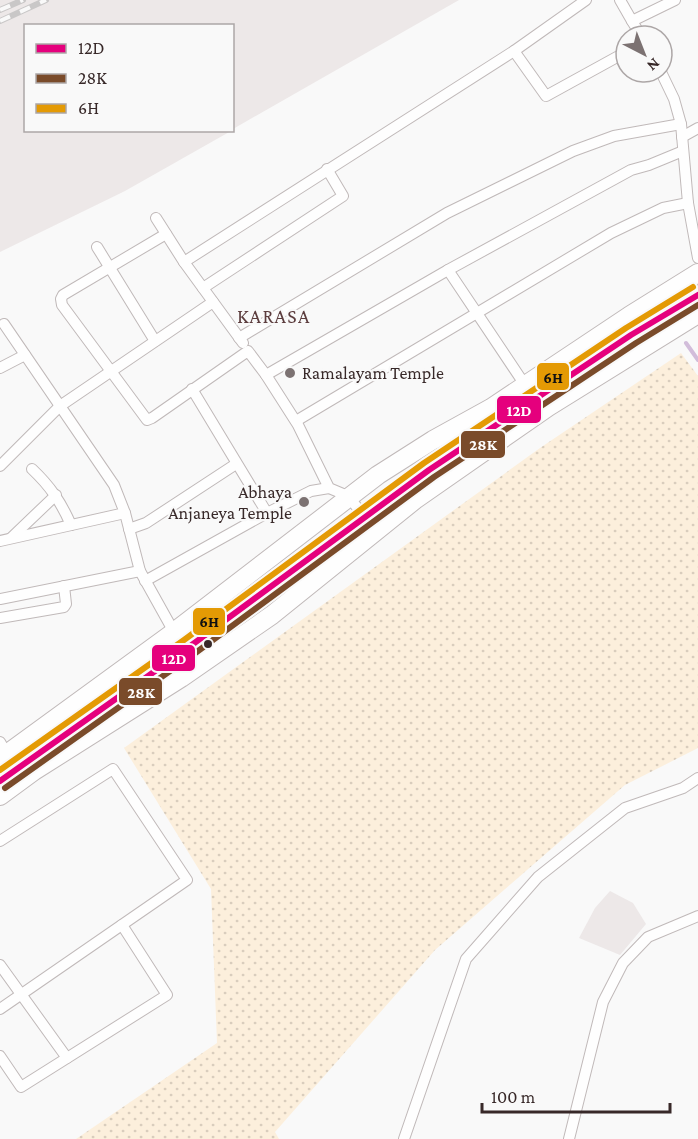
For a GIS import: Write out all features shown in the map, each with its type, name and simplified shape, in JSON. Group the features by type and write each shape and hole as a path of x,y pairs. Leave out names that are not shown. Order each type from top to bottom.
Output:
{"main road":[{"path":"2,751 174,632 348,496 433,440 491,408 698,273"},
{"path":"0,796 34,771 181,678 272,615 429,470 581,368 698,295"},
{"path":"0,781 189,647 370,523 416,499 548,407 698,314"}],"street":[{"path":"184,262 514,51 586,0"},
{"path":"620,0 634,24"},
{"path":"632,21 675,0"},
{"path":"514,51 546,96 614,59"},
{"path":"667,84 681,124 688,203 698,258"},
{"path":"239,338 447,213 573,150 614,136 681,124"},
{"path":"682,137 698,128"},
{"path":"266,375 448,270 631,170 683,151"},
{"path":"203,288 343,196 327,169"},
{"path":"296,421 611,233 663,208 688,203"},
{"path":"156,218 184,262 266,375 296,421 328,488"},
{"path":"166,234 63,295 62,305 147,420 248,351"},
{"path":"97,247 155,341"},
{"path":"448,270 525,385"},
{"path":"0,466 60,406 213,302"},
{"path":"4,324 114,485 125,513 140,571 174,632"},
{"path":"0,368 25,355"},
{"path":"192,389 267,513"},
{"path":"129,529 146,523 236,464"},
{"path":"32,469 49,484 72,525"},
{"path":"148,586 267,513 311,491 328,488 348,496 370,523"},
{"path":"5,540 56,495"},
{"path":"5,540 125,513"},
{"path":"0,599 65,594 140,571"},
{"path":"0,618 64,607 65,594"},
{"path":"0,840 113,769 187,880 0,1009"},
{"path":"404,1139 466,959 538,877 625,808 683,788 698,778"},
{"path":"569,1139 603,1002 623,963 648,937 698,916"},
{"path":"0,1056 21,1087 167,994 122,925"},
{"path":"0,965 67,1058"}],"shaded area":[{"path":"0,0 459,0 234,128 234,24 24,24 24,132 229,132 125,191 0,252"},
{"path":"681,353 698,376 698,748 625,785 435,950 275,1132 279,1139 76,1139 217,1043 211,889 124,748 540,448"},
{"path":"610,891 633,903 646,924 620,955 579,938 595,908"}],"waterway":[{"path":"686,343 698,360"}],"railway":[{"path":"0,10 23,0"},
{"path":"0,21 46,0"}],"transit line":[{"name":"6H","path":"0,770 184,640 424,463 626,328 693,287"},
{"name":"12D","path":"0,781 189,647 429,470 631,335 698,295"},
{"name":"28K","path":"5,788 194,654 434,477 636,343 698,305"}],"place":[{"name":"Ramalayam Temple","path":"290,373"},
{"name":"Abhaya Anjaneya Temple","path":"304,502"}],"district":[{"name":"KARASA","path":"274,316"}]}
